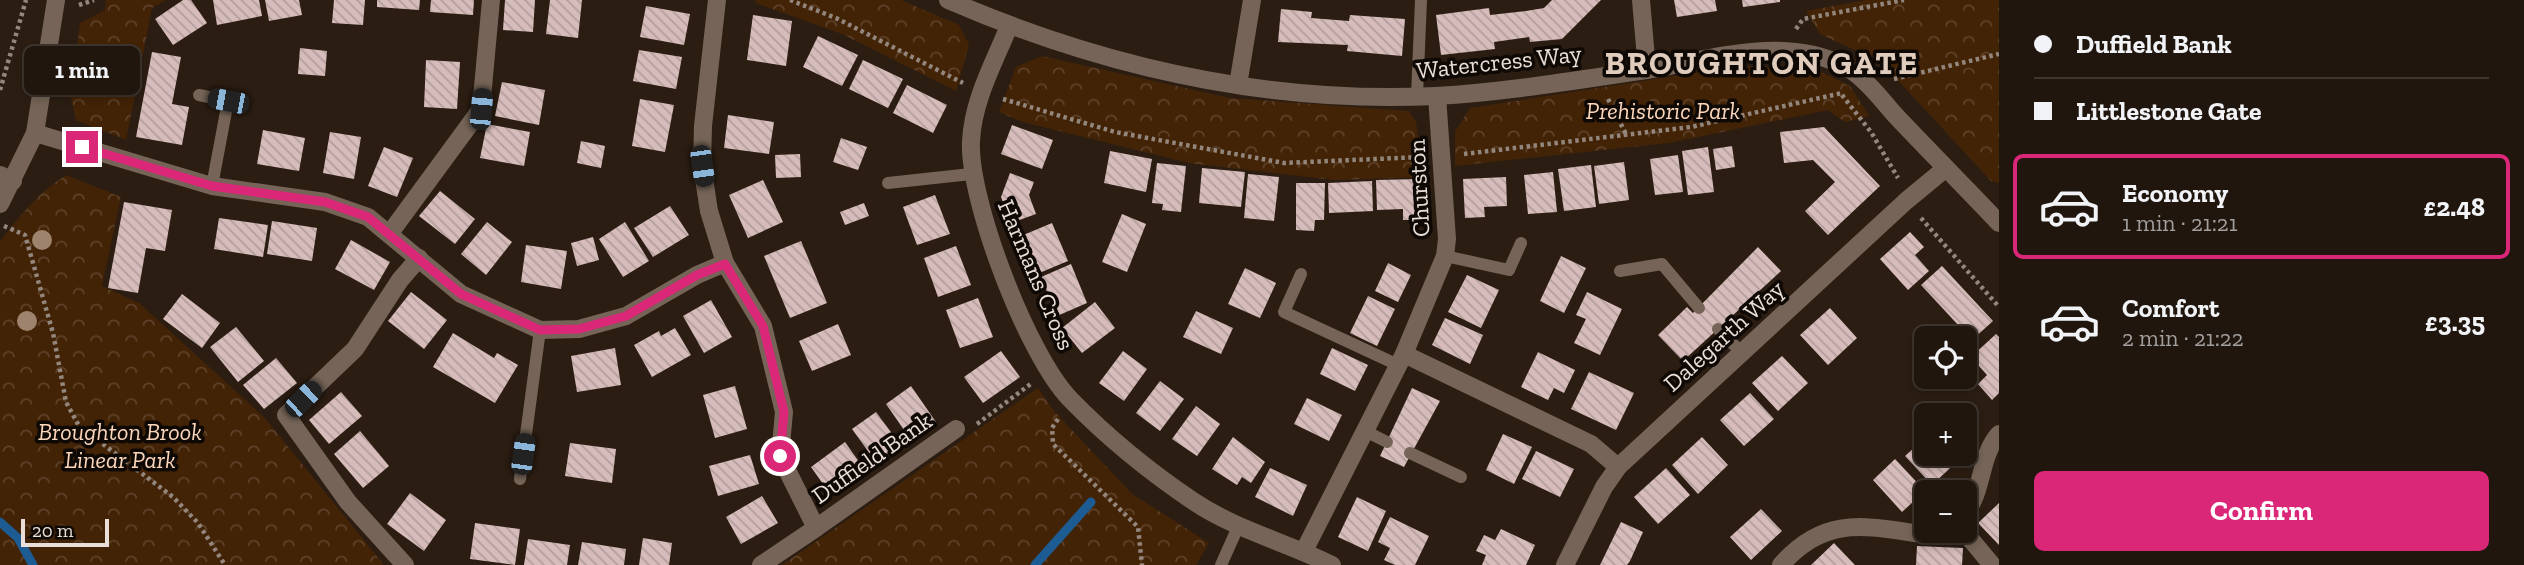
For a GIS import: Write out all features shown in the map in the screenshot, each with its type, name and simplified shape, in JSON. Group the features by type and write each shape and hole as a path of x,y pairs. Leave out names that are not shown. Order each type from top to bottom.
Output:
{"street":[{"path":"0,204 6,178 35,133 56,0"},
{"path":"390,233 481,109 491,0"},
{"name":"Duffield Bank","path":"715,0 702,166 709,211 725,264 763,326 784,412 780,456 816,528"},
{"name":"Watercress Way","path":"948,0 1009,26 1121,62 1177,76 1296,94 1437,96 1600,76 1783,49 1808,53 1845,66 1999,223"},
{"path":"1237,85 1252,0"},
{"path":"1641,0 1647,69"},
{"name":"Harmans Cross","path":"1009,26 975,111 971,174 1002,271 1049,371 1069,398 1125,449 1193,501 1238,527 1304,551 1332,565"},
{"name":"Churston","path":"1304,551 1401,359 1445,256 1447,239 1437,96"},
{"path":"35,133 212,186 325,202 368,217 461,294 540,330 579,329 626,316 697,275 725,264"},
{"name":"Dalegarth Way","path":"1565,565 1604,487 1618,467 1906,201 1946,168"},
{"path":"405,565 348,502 286,415 355,349 400,280 419,258"},
{"path":"1401,359 1591,444 1618,467"},
{"name":"Duffield Bank","path":"761,565 956,429"},
{"path":"1977,488 1987,452 1999,434"},
{"path":"1781,565 1797,546 1821,532 1852,525 1914,533"},
{"path":"1974,543 1992,565"}],"lane":[{"path":"1417,96 1421,0"},
{"path":"199,95 228,101 212,186"},
{"path":"888,183 971,174"},
{"path":"1445,256 1508,270 1521,243"},
{"path":"1620,271 1662,264 1699,308"},
{"path":"1301,274 1284,312 1401,359"},
{"path":"1718,329 1742,353"},
{"path":"520,479 540,330"},
{"path":"1364,431 1387,442"},
{"path":"1410,453 1461,477"},
{"path":"1221,565 1238,527"}],"path":[{"path":"0,90 26,0"},
{"path":"1783,49 1803,19 1904,0"},
{"path":"1600,76 1603,89 1627,136"},
{"path":"0,224 25,234 54,333 66,402 79,426 173,496 198,523 225,565"},
{"path":"956,429 974,426 1049,371"},
{"path":"1069,398 1052,428 1053,444 1138,527 1142,565"}],"green space":[{"path":"106,0 166,0 152,8 126,140 76,120 71,98 80,23 105,10"},
{"path":"755,0 901,0 959,25 969,45 956,91 842,34 756,3"},
{"path":"1866,0 1999,0 1999,183 1991,181 1881,62 1820,34 1806,11"},
{"path":"1042,56 1230,98 1409,111 1416,122 1424,177 1334,180 1189,163 1023,122 999,112 1016,67"},
{"name":"Prehistoric Park","path":"1739,66 1815,69 1850,86 1869,116 1845,122 1828,110 1669,143 1455,166 1455,132 1470,108"},
{"name":"Broughton Brook Linear Park","path":"66,175 121,197 102,286 139,303 264,417 384,565 0,565 0,242 30,205"},
{"path":"1038,388 1054,411 1132,494 1209,543 1196,565 782,565"}],"building":[{"path":"183,0 191,0 207,23 173,45 155,19"},
{"path":"213,0 259,0 262,16 217,25"},
{"path":"265,0 299,0 302,15 269,21"},
{"path":"334,0 365,0 363,25 332,23"},
{"path":"377,0 420,0 419,10 377,7"},
{"path":"431,0 474,0 473,15 430,12"},
{"path":"505,0 535,0 533,32 503,30"},
{"path":"550,0 582,0 578,38 546,34"},
{"path":"1552,0 1601,0 1562,39 1530,42 1529,37 1494,42 1495,49 1441,55 1436,15 1489,8 1490,15 1526,11 1544,8"},
{"path":"1674,0 1715,0 1717,11 1677,17"},
{"path":"1742,0 1780,0 1780,2 1743,7"},
{"path":"646,6 690,14 684,45 640,37"},
{"path":"1281,9 1312,12 1311,18 1349,21 1350,15 1405,19 1402,56 1347,51 1348,45 1278,42"},
{"path":"753,15 792,21 786,66 747,60"},
{"path":"818,36 858,55 842,86 803,67"},
{"path":"300,48 327,51 325,76 298,74"},
{"path":"639,50 682,57 676,89 633,81"},
{"path":"152,52 181,57 172,104 189,107 182,145 136,137"},
{"path":"426,60 460,62 457,109 424,107"},
{"path":"863,60 903,79 888,108 849,89"},
{"path":"502,82 545,90 539,125 495,116"},
{"path":"907,85 947,105 933,133 893,113"},
{"path":"640,99 674,105 665,152 632,146"},
{"path":"728,115 774,122 769,154 724,148"},
{"path":"487,124 530,132 524,166 480,158"},
{"path":"1012,125 1053,140 1042,169 1001,154"},
{"path":"1824,127 1880,186 1828,235 1805,211 1835,182 1813,160 1784,163 1780,132"},
{"path":"263,130 305,138 299,171 257,164"},
{"path":"330,132 361,137 354,179 323,173"},
{"path":"841,138 867,147 858,170 833,162"},
{"path":"581,141 605,146 601,168 577,163"},
{"path":"1732,146 1735,167 1716,170 1713,149"},
{"path":"384,147 413,158 397,197 368,186"},
{"path":"1708,147 1714,192 1688,195 1682,151"},
{"path":"1110,151 1152,159 1146,192 1104,183"},
{"path":"800,154 801,177 776,178 775,155"},
{"path":"1678,155 1683,192 1655,195 1650,159"},
{"path":"1624,162 1629,200 1599,204 1594,166"},
{"path":"1157,163 1186,166 1181,212 1162,210 1163,204 1152,203"},
{"path":"1591,165 1596,207 1564,211 1558,169"},
{"path":"1202,168 1245,172 1241,207 1199,203"},
{"path":"1553,172 1557,212 1528,214 1524,175"},
{"path":"1010,173 1034,182 1029,195 1036,214 1011,223 1001,197"},
{"path":"1248,174 1279,177 1274,221 1244,218"},
{"path":"1506,177 1507,206 1484,207 1485,217 1465,218 1463,179"},
{"path":"1420,179 1422,220 1403,220 1403,209 1377,210 1376,180"},
{"path":"763,180 783,222 748,238 729,195"},
{"path":"1372,181 1373,211 1329,213 1328,183"},
{"path":"1296,183 1325,183 1324,220 1315,220 1314,231 1296,230"},
{"path":"440,191 475,219 455,244 419,216"},
{"path":"935,195 950,234 917,245 903,207"},
{"path":"124,202 172,210 165,251 146,248 138,293 108,288"},
{"path":"864,203 869,216 845,225 840,212"},
{"path":"670,206 689,235 653,257 634,228"},
{"path":"1122,214 1146,224 1127,272 1102,262"},
{"path":"219,218 268,225 263,257 214,249"},
{"path":"272,221 317,228 312,261 267,254"},
{"path":"487,222 512,242 486,275 461,254"},
{"path":"625,222 649,261 623,277 599,239"},
{"path":"1052,223 1068,261 1037,274 1021,236"},
{"path":"1910,232 1924,247 1915,255 1929,271 1908,290 1880,259"},
{"path":"593,237 599,260 577,266 571,243"},
{"path":"351,240 390,262 374,290 335,269"},
{"path":"801,241 827,303 790,318 764,256"},
{"path":"526,245 567,251 561,289 521,282"},
{"path":"956,246 971,285 938,297 924,258"},
{"path":"1758,247 1781,271 1683,361 1658,335 1687,307 1693,313"},
{"path":"1561,256 1586,268 1564,313 1540,301"},
{"path":"1388,263 1411,275 1398,302 1375,291"},
{"path":"1071,264 1087,303 1057,316 1041,277"},
{"path":"1942,266 1993,321 1977,335 1977,326 1959,326 1921,285"},
{"path":"1245,268 1276,283 1260,318 1228,304"},
{"path":"1467,275 1499,290 1481,328 1448,312"},
{"path":"411,292 447,320 424,349 388,321"},
{"path":"1587,292 1622,309 1600,355 1574,343 1586,319 1576,315"},
{"path":"182,294 220,323 202,348 163,319"},
{"path":"1368,296 1395,309 1377,346 1350,333"},
{"path":"978,298 993,337 960,348 946,310"},
{"path":"711,300 732,337 704,353 683,316"},
{"path":"1095,302 1115,328 1082,353 1062,328"},
{"path":"1830,308 1857,338 1828,365 1800,335"},
{"path":"1196,311 1233,328 1221,354 1183,337"},
{"path":"1445,318 1483,335 1470,364 1432,345"},
{"path":"838,324 851,355 812,371 799,341"},
{"path":"236,327 264,361 238,382 210,347"},
{"path":"675,328 691,355 652,377 634,345 659,331 661,336"},
{"path":"453,333 494,358 497,353 518,365 495,403 433,367"},
{"path":"1996,334 1999,337 1999,393 1992,400 1978,384 1987,375 1977,364 1977,351"},
{"path":"615,348 621,385 577,392 571,356"},
{"path":"1332,348 1368,365 1355,391 1320,374"},
{"path":"1001,351 1020,377 983,403 964,377"},
{"path":"1123,351 1147,369 1124,401 1099,383"},
{"path":"1538,352 1575,370 1564,393 1554,388 1548,400 1521,387"},
{"path":"1782,356 1808,383 1778,411 1752,383"},
{"path":"276,358 297,383 264,409 243,385"},
{"path":"1589,372 1634,393 1616,430 1571,409"},
{"path":"1160,381 1184,399 1160,431 1136,413"},
{"path":"735,386 747,429 715,438 703,395"},
{"path":"911,386 936,422 911,440 886,404"},
{"path":"1412,388 1440,401 1404,467 1380,456"},
{"path":"341,392 362,416 329,444 309,420"},
{"path":"1750,393 1774,419 1744,446 1720,420"},
{"path":"1307,398 1342,415 1329,441 1294,424"},
{"path":"1196,406 1220,424 1197,456 1172,439"},
{"path":"876,412 902,447 878,465 852,429"},
{"path":"360,431 389,466 363,488 334,454"},
{"path":"1503,434 1532,447 1514,484 1486,470"},
{"path":"1233,437 1265,462 1251,483 1242,477 1237,485 1212,469"},
{"path":"1702,437 1728,465 1698,494 1672,465"},
{"path":"845,442 862,466 828,491 811,467"},
{"path":"570,443 616,449 612,483 565,476"},
{"path":"1914,448 1914,466 1905,456"},
{"path":"1536,451 1574,469 1560,497 1522,479"},
{"path":"750,455 759,484 718,496 709,466"},
{"path":"1895,459 1915,480 1914,501 1902,512 1873,480"},
{"path":"1914,466 1952,466 1937,480 1927,480"},
{"path":"1270,468 1307,485 1293,516 1255,497"},
{"path":"1666,468 1690,495 1658,524 1634,497"},
{"path":"410,493 446,520 424,551 387,524"},
{"path":"762,496 778,523 741,544 726,517"},
{"path":"1357,497 1386,511 1368,551 1338,537"},
{"path":"1999,503 1999,545 1978,523"},
{"path":"1761,509 1782,531 1751,560 1730,537"},
{"path":"1390,517 1429,536 1415,565 1395,565 1384,560 1390,548 1378,542"},
{"path":"1621,522 1643,532 1630,561 1627,565 1600,565"},
{"path":"475,523 520,529 515,565 470,559"},
{"path":"1501,529 1535,545 1526,565 1482,565 1486,555 1476,551 1484,535 1495,540"},
{"path":"643,538 672,543 669,565 639,565"},
{"path":"528,539 570,545 567,565 524,565"},
{"path":"582,542 626,549 624,565 578,565"},
{"path":"1834,543 1855,565 1811,565"},
{"path":"1917,546 1963,548 1962,565 1916,565"}],"waterway":[{"path":"1035,565 1091,502"},
{"path":"0,522 18,538 33,565"}],"district":[{"name":"BROUGHTON GATE","path":"1762,63"}],"route":[{"path":"82,147 212,186 325,202 368,217 461,294 540,330 579,329 626,316 697,275 725,264 763,326 784,412 780,456"}]}
